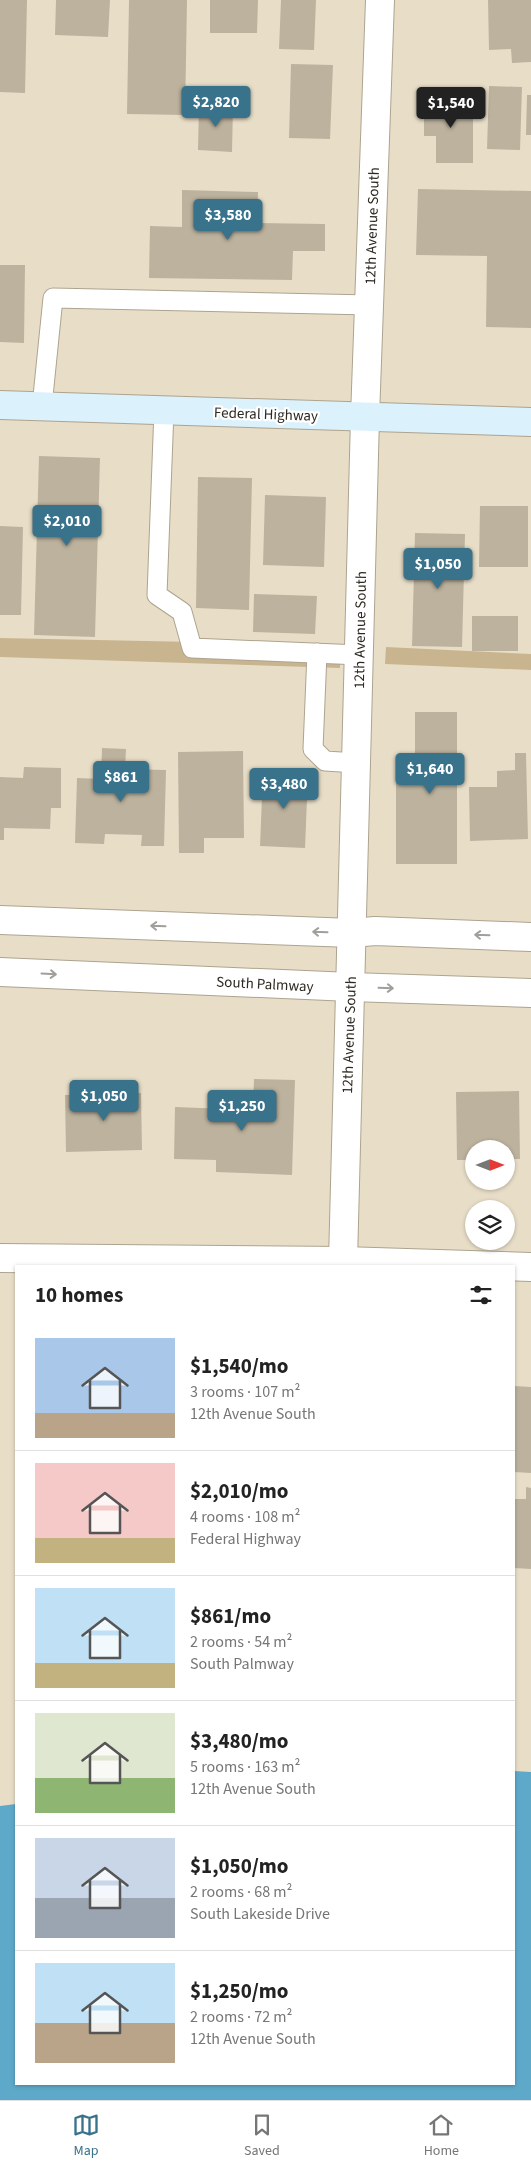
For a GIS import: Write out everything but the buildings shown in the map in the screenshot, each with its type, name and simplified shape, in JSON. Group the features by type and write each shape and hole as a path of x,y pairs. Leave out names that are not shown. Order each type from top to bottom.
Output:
{"main road":[{"name":"Federal Highway","path":"0,405 531,422"}],"street":[{"name":"12th Avenue South","path":"342,1261 351,987 365,417 380,0"},
{"path":"0,920 352,933 375,931 531,937"},
{"name":"South Palmway","path":"0,972 531,993"},
{"path":"0,1258 342,1261 468,1265"},
{"path":"515,1266 531,1267"}],"lane":[{"path":"42,406 53,298 370,305"},
{"path":"164,410 157,595 182,612 192,648 360,655"},
{"path":"317,653 313,748 325,761 357,763"}],"shaded area":[{"path":"0,638 340,645 340,668 0,657"},
{"path":"386,647 531,654 531,670 385,664"}],"water":[{"path":"515,1771 531,1772 531,2100 0,2100 0,1806 15,1804 15,2085 515,2085"}]}
